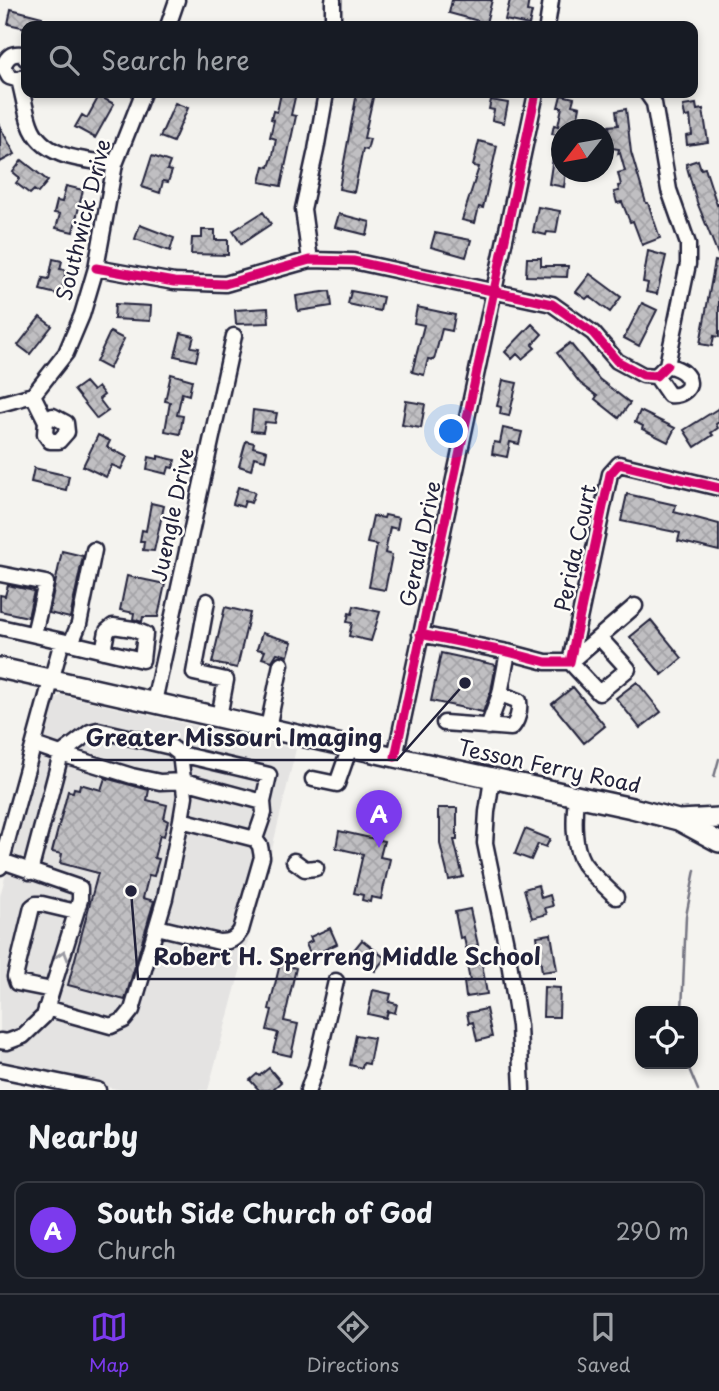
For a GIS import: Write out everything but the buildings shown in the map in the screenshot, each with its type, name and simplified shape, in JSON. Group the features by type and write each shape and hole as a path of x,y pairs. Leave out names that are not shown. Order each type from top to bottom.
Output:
{"main road":[{"name":"Tesson Ferry Road","path":"0,668 678,820 719,818"},
{"name":"Tesson Ferry Road","path":"678,820 719,842"}],"street":[{"path":"169,21 177,0"},
{"path":"332,21 333,0"},
{"path":"548,21 551,0"},
{"path":"21,54 14,53 7,57 4,66 9,77 21,77"},
{"path":"26,98 30,127 42,142 67,158 116,164"},
{"name":"Southwick Drive","path":"33,395 66,353 82,316 96,268 116,164 141,98"},
{"path":"310,260 303,209 325,98"},
{"name":"Gerald Drive","path":"395,757 535,98"},
{"path":"96,268 174,282 225,284 310,260 353,261 552,304 593,333 617,361 643,375 656,376 667,365 688,264 688,244 669,190 654,103 650,98"},
{"name":"Juengle Drive","path":"154,702 234,336"},
{"path":"656,376 669,396 678,396 685,392 689,385 688,377 682,371 667,365"},
{"path":"0,404 33,395 46,421"},
{"name":"Perida Court","path":"570,662 610,474 619,464 719,488"},
{"path":"0,1041 7,1042 23,1036 44,1016 80,900 80,888 1,864 52,679 66,642 79,624 94,550"},
{"path":"0,574 46,583 34,634"},
{"path":"208,601 194,673 226,680 219,717"},
{"path":"420,634 546,662 570,662 635,606"},
{"path":"0,626 103,651"},
{"path":"570,662 599,693 628,669 599,637"},
{"path":"488,727 500,694 508,652"},
{"path":"268,728 281,664"},
{"path":"444,723 511,728 516,724 519,701 500,694"},
{"path":"30,872 61,754 90,732 98,730 171,747 180,754 269,775 263,802 264,813 255,839"},
{"path":"35,745 132,776 160,782 184,781 263,802"},
{"path":"313,779 338,784 350,747"},
{"path":"46,1008 111,1026 124,1020 132,1010 157,927 181,820 184,781 180,754"},
{"path":"492,779 485,843 507,949 519,1026 522,1090"},
{"path":"576,797 574,818 583,862 616,897"},
{"path":"157,927 219,942 229,942 237,938 262,857 260,846 255,839 181,820"},
{"path":"294,861 305,869 316,868"},
{"path":"52,990 18,984 15,978 32,907 42,904 76,912"},
{"path":"308,1090 336,981"},
{"path":"0,1070 98,1090"}],"shaded area":[{"path":"61,695 296,749 263,886 208,1090 121,1090 0,1064 0,896 53,702"}],"waterway":[{"path":"714,777 719,759"},
{"path":"682,1006 686,916 695,870"},
{"path":"689,1069 698,1090"}],"cycle path":[{"path":"395,757 535,98"},
{"path":"96,268 174,282 225,284 310,260 353,261 552,304 593,333 617,361 643,375 656,376 667,365"},
{"path":"420,634 546,662 570,662 610,474 619,464 719,488"}],"place":[{"name":"Greater Missouri Imaging","path":"465,683"},
{"name":"South Side Church of God","path":"379,848"},
{"name":"Robert H. Sperreng Middle School","path":"131,891"}]}
